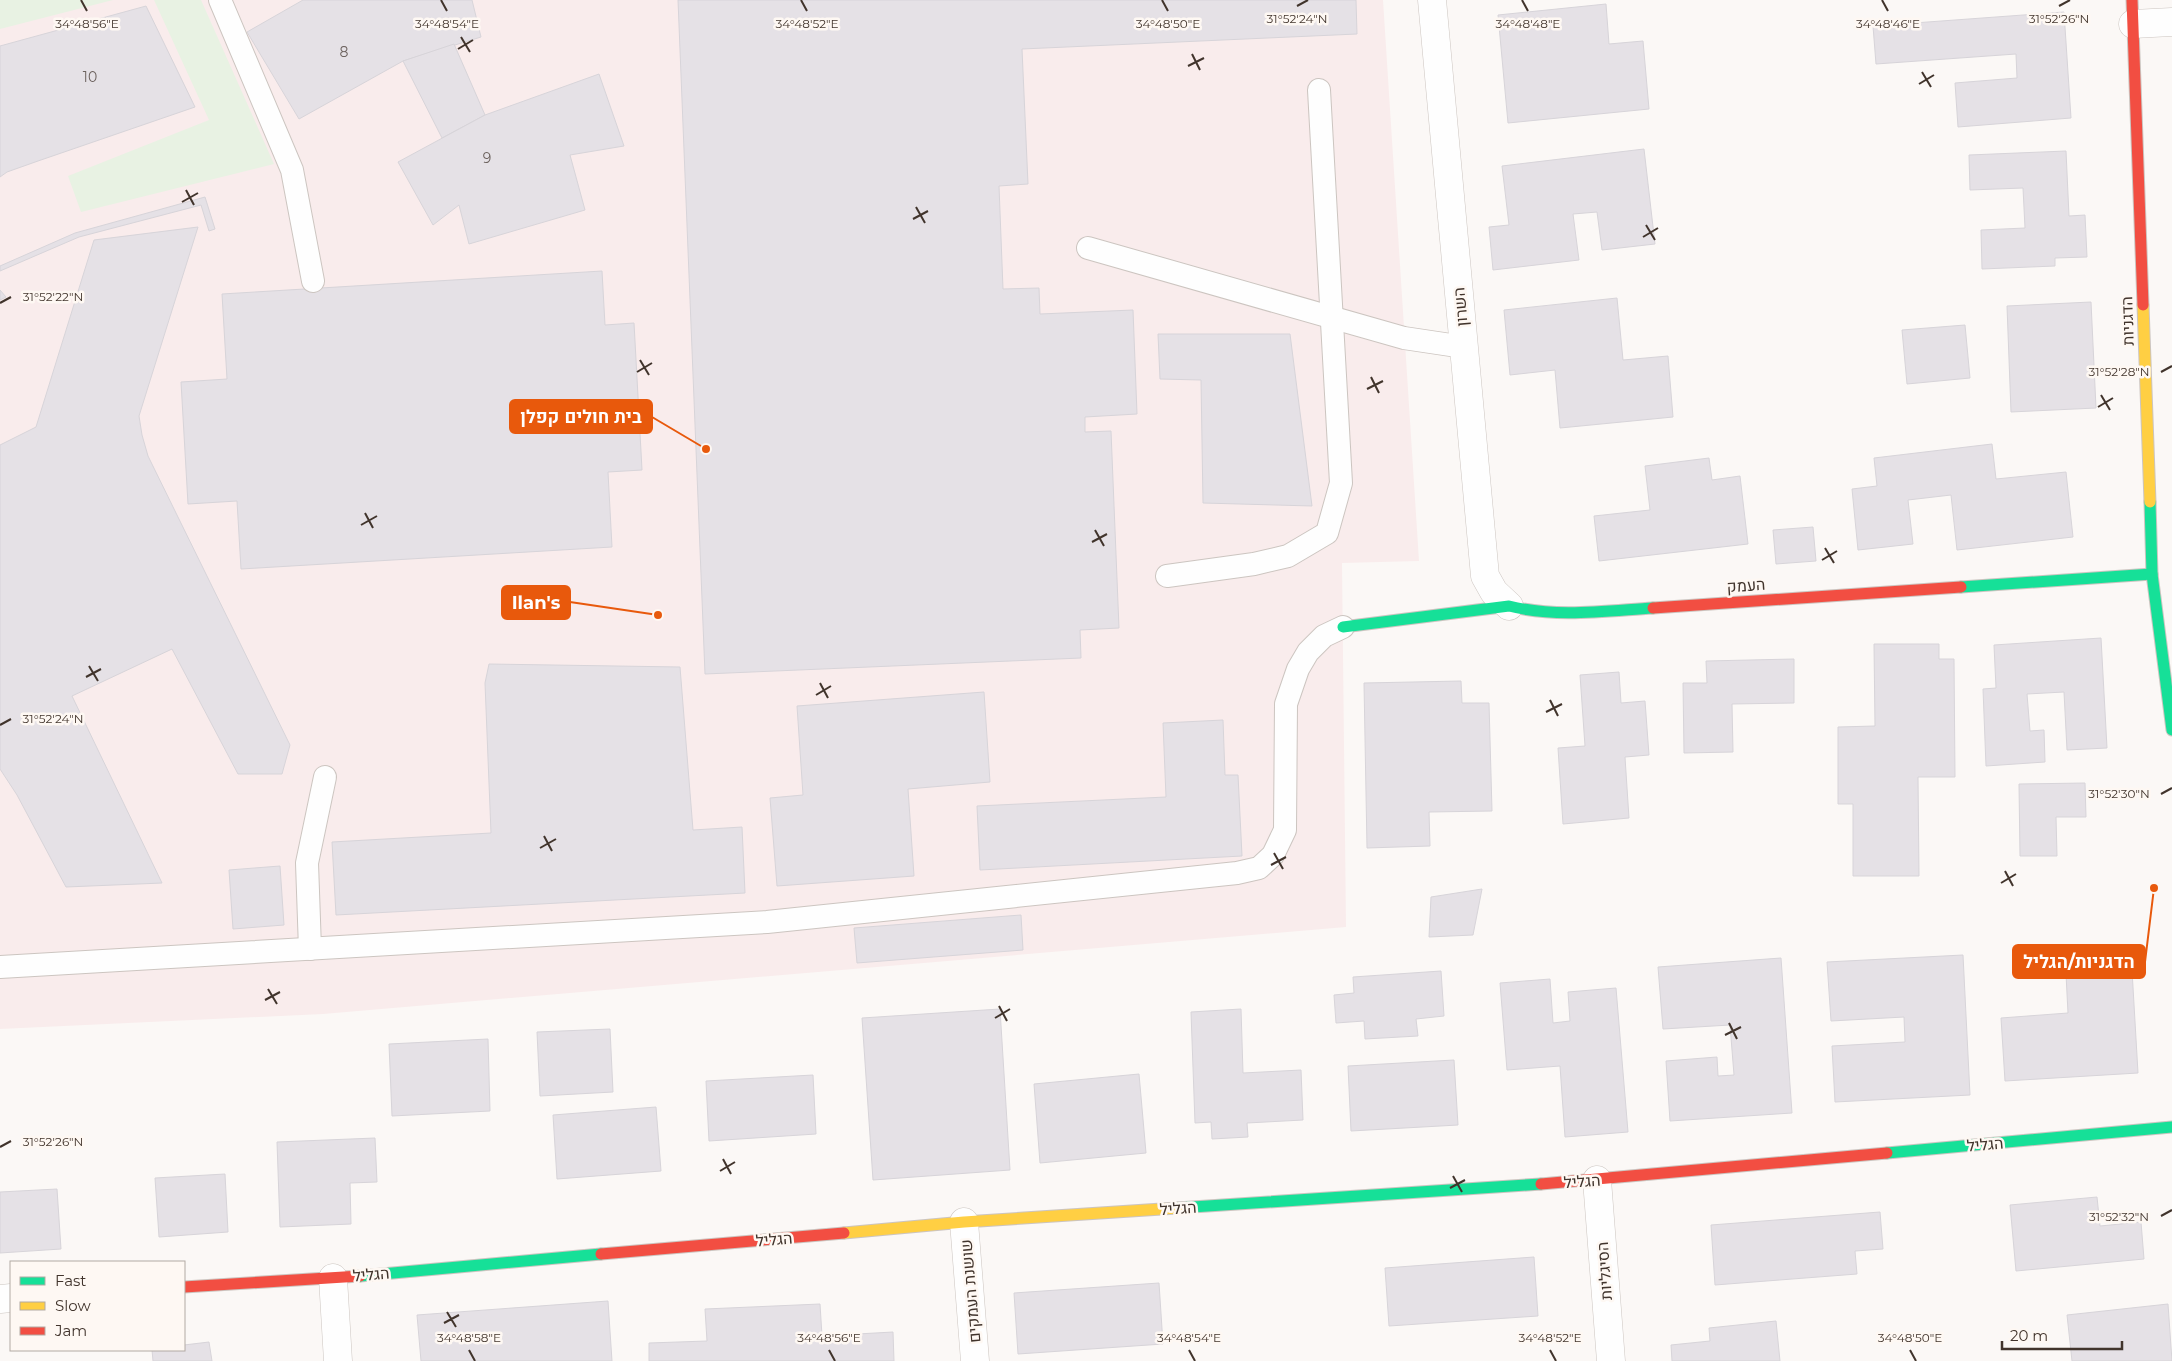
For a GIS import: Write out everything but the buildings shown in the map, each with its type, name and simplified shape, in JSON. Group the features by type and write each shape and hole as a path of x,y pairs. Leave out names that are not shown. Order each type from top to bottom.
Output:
{"street":[{"name":"השרון","path":"1432,0 1485,576 1494,592 1510,606"},
{"path":"2132,12 2172,22"},
{"name":"הדגניות","path":"2132,12 2152,574 2169,681 2172,730"},
{"name":"העמק","path":"1343,627 1510,606 1533,612 1558,614 2152,574"},
{"name":"הגליל","path":"185,1287 333,1278 964,1222 1597,1180 2172,1127"},
{"name":"הסיגליות","path":"1597,1180 1611,1361"},
{"name":"שושנת העמקים","path":"964,1222 975,1361"},
{"path":"333,1278 338,1361"}],"lane":[{"path":"220,0 292,170 312,281"},
{"path":"1167,576 1254,564 1288,556 1327,533 1341,483 1319,90"},
{"path":"1088,248 1404,338 1464,347"},
{"path":"0,967 767,922 1237,873 1259,868 1273,855 1285,830 1286,704 1295,678 1308,652 1324,636 1343,627"},
{"path":"310,949 307,863 325,777"}],"shaded area":[{"path":"0,0 1383,0 1419,561 1342,563 1346,927 323,1014 0,1029"}],"green space":[{"path":"0,0 113,0 0,29"},
{"path":"154,0 201,0 274,164 81,212 68,176 209,120"}],"traffic: fast":[{"path":"2150,502 2152,574 2172,730"},
{"path":"1961,587 2152,574"},
{"path":"1343,627 1509,606 1527,610 1563,613 1653,608"},
{"path":"1887,1153 2172,1127"},
{"path":"1177,1208 1541,1184"},
{"path":"360,1276 601,1254"}],"traffic: slow":[{"path":"2143,305 2150,502"},
{"path":"844,1233 964,1222 1177,1208"}],"traffic: jam":[{"path":"2132,0 2143,305"},
{"path":"1653,608 1961,587"},
{"path":"1541,1184 1887,1153"},
{"path":"601,1254 844,1233"},
{"path":"185,1287 360,1276"}],"place":[{"name":"בית חולים קפלן","path":"706,449"},
{"name":"Ilan's","path":"658,615"},
{"name":"הדגניות/הגליל","path":"2154,888"}]}
